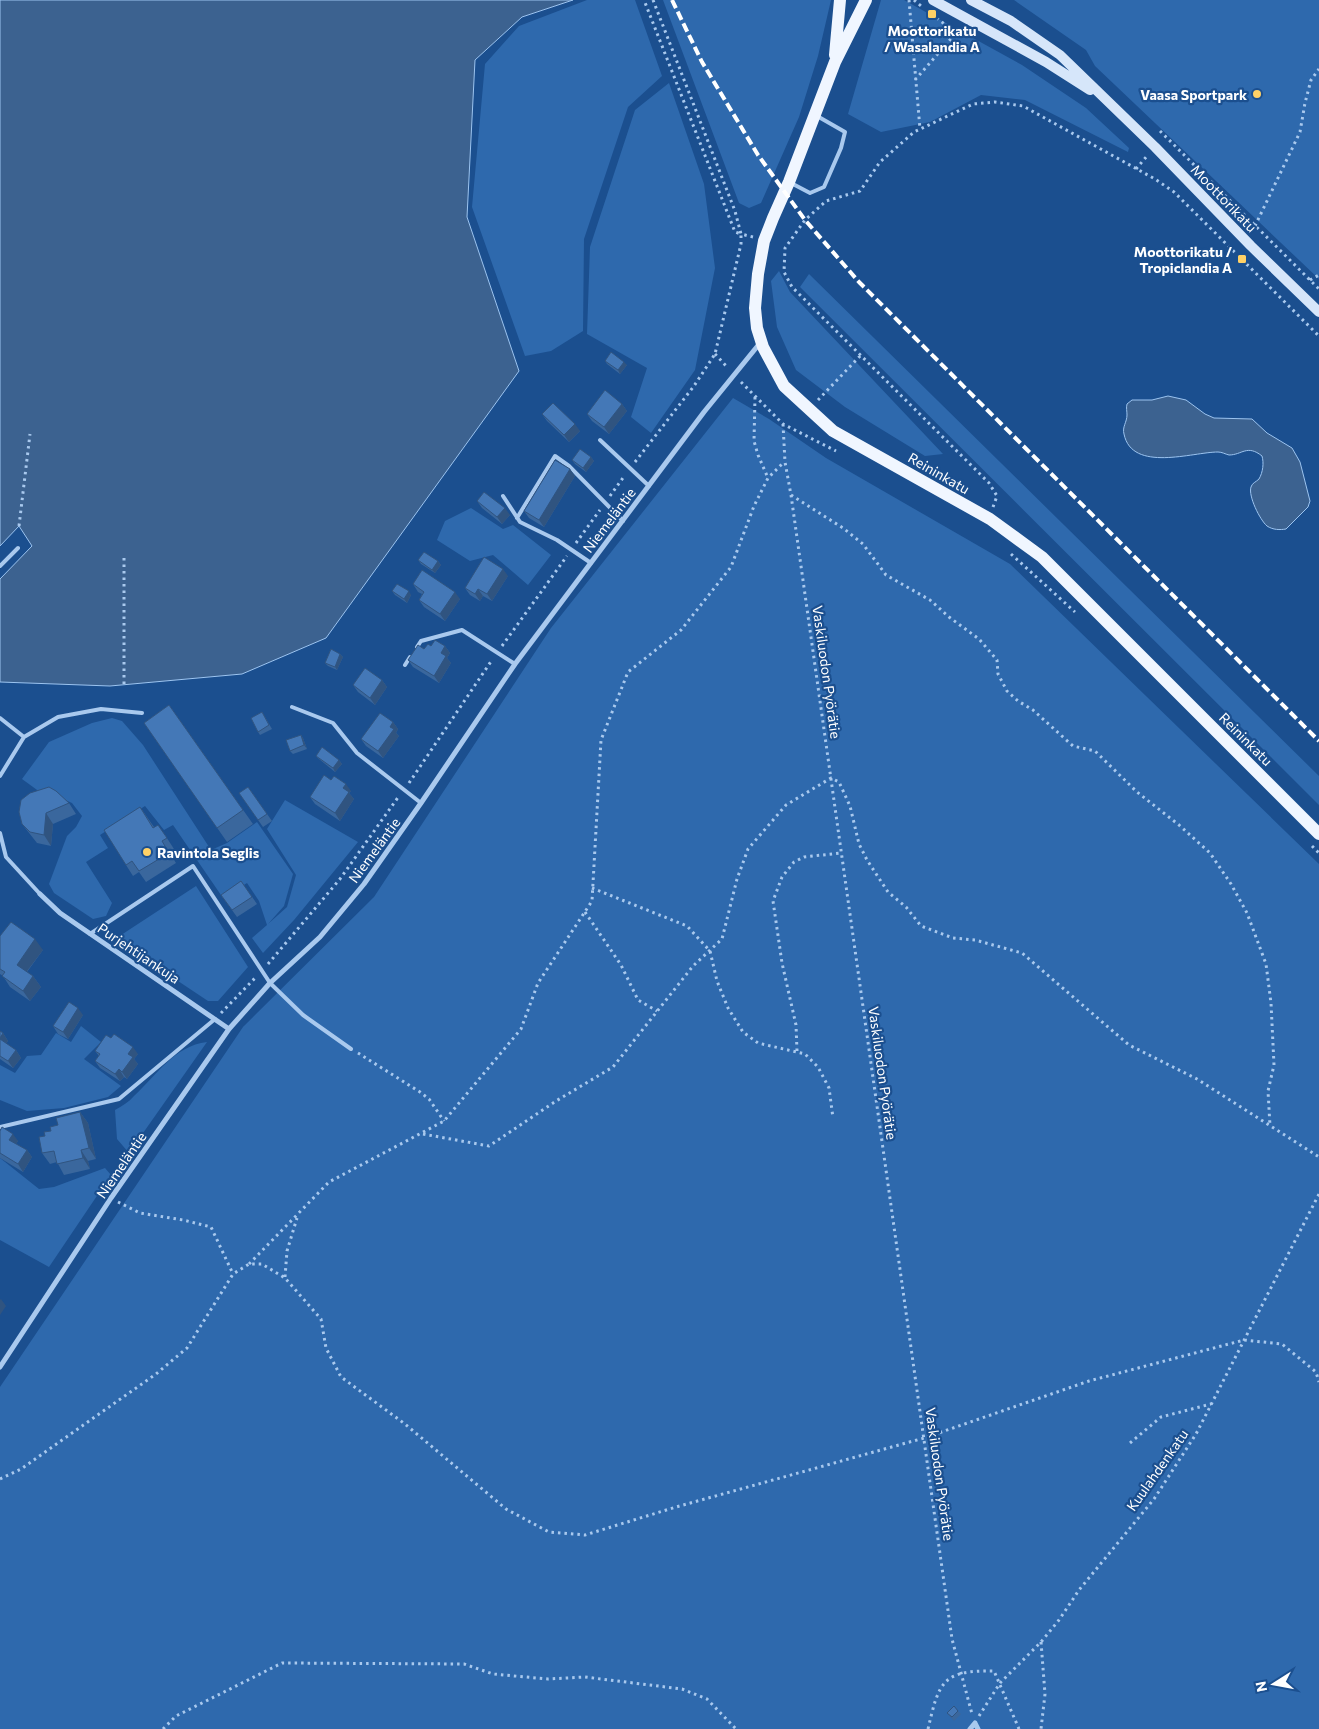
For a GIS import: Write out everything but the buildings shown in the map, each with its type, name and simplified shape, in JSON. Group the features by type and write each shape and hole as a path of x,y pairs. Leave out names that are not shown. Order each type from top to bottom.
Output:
{"main road":[{"name":"Reininkatu","path":"835,62 840,0"},
{"name":"Reininkatu","path":"866,0 835,62 764,241 758,274 755,308 757,328 761,341 784,386 833,431 990,519 1042,557 1319,834"},
{"name":"Moottorikatu","path":"933,0 1046,62 1110,102"},
{"name":"Moottorikatu","path":"971,0 1011,21 1060,55 1156,147 1251,246 1319,312"}],"street":[{"name":"Niemeläntie","path":"0,1366 111,1198 228,1029 270,983 320,937 364,884 515,664 761,341"},
{"name":"Purjehtijankuja","path":"40,894 60,913 228,1029"},
{"path":"970,1729 975,1723 978,1729"}],"lane":[{"path":"789,182 810,193 824,187 841,148 845,132 815,116"},
{"path":"600,440 649,486"},
{"path":"517,518 555,456 569,466 623,521"},
{"path":"503,496 520,522 557,540 591,563"},
{"path":"0,566 18,548"},
{"path":"405,665 421,641 462,630 515,664"},
{"path":"292,708 333,723 357,753 421,803"},
{"path":"0,776 24,737 58,717 101,709 142,713"},
{"path":"0,718 24,737"},
{"path":"0,833 6,857 40,894"},
{"path":"90,934 193,866 270,983 303,1015 351,1049"},
{"path":"0,1127 119,1099 216,1019"}],"path":[{"path":"644,0 735,232 786,248"},
{"path":"216,1019 262,971 340,879 404,790 497,652 605,503 694,386 715,354 742,244 741,234 735,211 653,0"},
{"path":"909,0 914,81 920,129"},
{"path":"914,0 926,10"},
{"path":"914,81 956,33 932,14"},
{"path":"1255,226 1300,132 1311,80 1319,69"},
{"path":"990,519 997,496 989,483 792,286 784,272 786,248 805,220 826,201 860,191 880,162 914,132 973,104 995,102 1023,106 1155,179 1174,192 1319,336"},
{"path":"1166,138 1319,289"},
{"path":"1310,280 1319,275"},
{"path":"715,354 783,424 842,454"},
{"path":"809,409 860,355"},
{"path":"755,396 754,441 768,478"},
{"name":"Vaskiluodon Pyörätie","path":"783,424 785,462 952,1639 975,1723"},
{"path":"19,526 30,434"},
{"path":"0,1478 22,1469 156,1374 187,1348 233,1274 249,1264 329,1182 444,1121 521,1030 538,983 592,901 601,740 628,672 681,630 731,567 754,506 768,478 785,462"},
{"path":"791,495 843,528 863,544 886,575 930,600 978,639 997,660 998,674 1007,691 1018,701 1033,710 1073,746 1095,751 1137,792 1210,853 1248,912 1266,964 1271,1003 1274,1065 1268,1091 1270,1127"},
{"path":"1007,550 1078,616"},
{"path":"124,557 124,684"},
{"path":"422,1134 489,1146 556,1101 613,1067 693,966 722,939 737,879 748,849 786,805 831,778 839,782 843,790 850,806 859,844 867,860 888,892 906,907 921,926 953,938 975,940 1022,953 1129,1046 1197,1079 1319,1157"},
{"path":"1305,839 1319,853"},
{"path":"797,1052 796,1025 782,964 773,901 782,877 794,862 804,857 841,853"},
{"path":"592,888 688,926 710,951 717,981 728,1008 743,1032 758,1043 779,1050 805,1054 818,1067 829,1088 833,1118"},
{"path":"585,912 622,965 638,1000 657,1011"},
{"path":"351,1049 420,1092 428,1099 444,1121"},
{"name":"Kuulahdenkatu","path":"975,1723 1000,1683 1041,1642 1059,1620 1079,1590 1154,1499 1196,1434 1319,1195"},
{"path":"111,1198 140,1214 182,1220 211,1227 233,1274"},
{"path":"284,1278 287,1251 298,1215"},
{"path":"249,1264 262,1264 284,1278 321,1319 326,1348 341,1377 405,1424 506,1509 549,1532 585,1535 676,1507 924,1438 1090,1381 1244,1340 1282,1344 1316,1372 1319,1382"},
{"path":"1130,1444 1161,1417 1211,1404"},
{"path":"1041,1642 1045,1694 1041,1729"},
{"path":"163,1729 176,1716 282,1663 464,1664 493,1674 548,1679 585,1677 682,1689 706,1699 736,1729"},
{"path":"928,1729 935,1700 944,1682 961,1672 974,1670 994,1671 1019,1729"}],"shaded area":[{"path":"0,0 573,0 522,17 475,60 467,217 519,371 326,638 242,674 110,686 0,682 0,579 32,546 19,526 0,546"},
{"path":"587,0 635,0 662,76 628,107 584,239 583,331 551,351 525,356 472,207 485,64 519,26"},
{"path":"663,0 831,0 818,56 799,117 761,203 749,208 739,203"},
{"path":"881,0 904,0 1022,65 1086,108 1129,148 1128,152 1025,100 981,95 930,122 881,132 848,114"},
{"path":"1014,0 1319,0 1319,279 1095,66 1086,50"},
{"path":"669,83 704,184 715,268 695,370 651,433 631,417 647,368 587,334 590,247 635,110"},
{"path":"779,271 790,292 943,454 925,456 845,407 796,370 777,327 771,281"},
{"path":"809,274 1319,776 1319,805 800,287"},
{"path":"1168,396 1186,400 1205,414 1214,418 1252,419 1267,433 1292,448 1300,462 1310,501 1308,507 1286,529 1272,528 1264,523 1251,496 1252,486 1259,479 1261,473 1263,465 1262,456 1252,451 1248,450 1234,455 1218,452 1165,458 1151,457 1139,453 1129,446 1124,434 1127,404 1132,400 1152,400"},
{"path":"733,398 769,419 826,458 1010,564 1319,864 1319,1729 0,1729 0,1387 243,1027 374,897 551,628"},
{"path":"471,508 503,529 513,525 551,555 528,585 493,555 470,561 437,540 445,521"},
{"path":"112,718 122,721 143,745 211,850 227,843 257,822 293,874 284,906 268,924 287,907 296,875 267,829 285,800 358,842 294,920 263,953 252,938 267,925 259,901 247,883 223,898 173,825 164,830 145,806 100,835 108,848 86,862 112,903 106,916 93,919 54,893 49,884 67,836 76,827 82,816 72,803 54,795 44,795 22,779 49,742 92,723"},
{"path":"196,886 248,967 218,1001 208,1001 115,939"},
{"path":"81,1026 101,1042 84,1059 121,1086 108,1097 64,1108 27,1111 0,1100 0,1065 15,1073 27,1056 41,1055 56,1033 71,1042"},
{"path":"207,1042 129,1153 117,1139 115,1110 130,1100 175,1055 185,1049"},
{"path":"0,1158 39,1189 54,1187 105,1168 111,1175 49,1267 0,1240"}],"railway":[{"path":"672,0 702,62 758,155 805,220 859,282 1319,741"}],"place":[{"name":"Moottorikatu / Wasalandia A","path":"932,14"},
{"name":"Vaasa Sportpark","path":"1257,94"},
{"name":"Moottorikatu / Tropiclandia A","path":"1242,259"},
{"name":"Ravintola Seglis","path":"147,852"}]}
